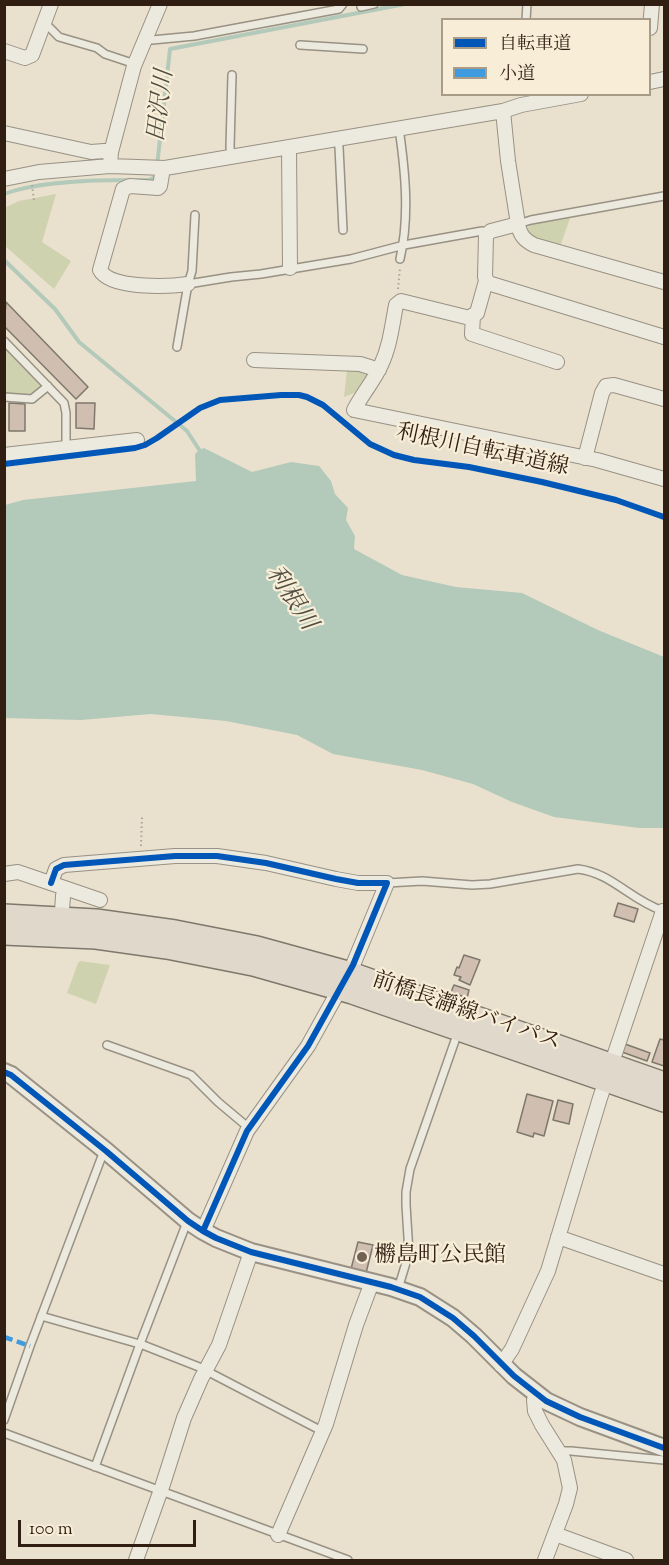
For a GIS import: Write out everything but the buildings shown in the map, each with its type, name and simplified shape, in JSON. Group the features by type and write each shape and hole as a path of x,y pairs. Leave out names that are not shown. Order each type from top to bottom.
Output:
{"main road":[{"name":"前橋長瀞線バイパス","path":"4,915 60,926 96,938 344,980 609,1072 664,1101"},
{"name":"前橋長瀞線バイパス","path":"4,934 60,926"},
{"name":"前橋長瀞線バイパス","path":"344,980 459,1030 609,1072 664,1083"}],"street":[{"path":"4,51 25,58 30,57 35,51 51,4"},
{"path":"110,166 111,152 135,64 160,4"},
{"path":"4,179 39,172 110,166 163,168 503,111 522,100 561,96"},
{"path":"503,111 519,231 525,241 664,282"},
{"path":"4,133 91,152 111,152"},
{"path":"289,147 290,268"},
{"path":"163,168 162,182 158,188 130,186 123,189 100,270 103,275 112,280 144,286 169,287 188,284"},
{"path":"518,224 491,231 485,239 486,281 477,313 470,318 401,301 396,305 388,350 379,370 354,410 663,473"},
{"path":"486,281 490,285 664,337"},
{"path":"473,315 472,334 557,363"},
{"path":"254,360 360,364 379,370"},
{"path":"585,458 602,393 606,386 614,385 664,399"},
{"path":"4,455 137,440"},
{"path":"51,883 56,869 64,865 175,856 227,857 358,883 387,883 376,913 344,980 308,1046 249,1128 203,1231"},
{"path":"4,874 18,872 100,900"},
{"path":"60,926 65,888"},
{"path":"501,1365 512,1349 543,1282 609,1072 664,911"},
{"path":"4,1072 11,1075 203,1231 251,1252 398,1289 427,1301 453,1318 474,1336 501,1365 537,1396 564,1410 664,1448"},
{"path":"558,1237 664,1274"},
{"path":"136,1560 184,1418 225,1331 251,1252"},
{"path":"278,1535 324,1430 356,1325 372,1282"},
{"path":"537,1396 534,1400 535,1411 560,1453 570,1488 545,1560"},
{"path":"555,1534 626,1560"}],"lane":[{"path":"145,38 152,40 194,36 339,9 343,4"},
{"path":"361,7 374,4"},
{"path":"44,24 59,37 98,48 105,54 135,64"},
{"path":"300,45 363,49"},
{"path":"231,157 232,75"},
{"path":"399,128 406,203 404,245 400,259"},
{"path":"337,139 343,230"},
{"path":"518,224 664,196"},
{"path":"177,347 192,271 195,215"},
{"path":"188,284 351,259 404,245 482,231 488,234"},
{"path":"4,341 64,403 66,448"},
{"path":"4,397 32,399 48,386"},
{"path":"387,883 422,881 490,884 578,869 588,870 601,874 643,902 664,911"},
{"path":"398,1289 408,1253 406,1192 410,1169 459,1030"},
{"path":"106,1045 191,1075 249,1128"},
{"path":"4,1420 41,1316 102,1156 106,1151"},
{"path":"95,1467 188,1221"},
{"path":"41,1316 140,1344 206,1370 318,1429 324,1430"},
{"path":"4,1433 348,1560"},
{"path":"560,1453 571,1451 664,1460"}],"path":[{"path":"31,181 34,201"},
{"path":"396,305 400,259"},
{"path":"141,858 142,817"}],"shaded area":[{"path":"56,194 42,242 71,261 54,289 5,246 4,208 19,201"},
{"path":"570,218 560,247 537,240 527,230 533,224"},
{"path":"4,347 43,386 30,396 5,393"},
{"path":"347,369 370,372 357,392 344,397"},
{"path":"80,961 110,965 96,1004 67,993"}],"water":[{"name":"利根川","path":"204,448 252,472 291,462 319,466 331,481 335,494 348,508 346,520 355,536 354,549 402,575 456,587 522,593 598,630 664,657 664,828 639,828 554,817 512,802 473,784 422,770 333,754 297,735 226,721 151,714 81,720 5,718 5,505 23,500 196,481 195,454"}],"waterway":[{"name":"田沢川","path":"157,166 170,49 405,4"},
{"name":"田沢川","path":"137,180 149,180 155,177 156,173"},
{"name":"田沢川","path":"4,194 49,184 130,180"},
{"name":"田沢川","path":"4,260 55,309 79,342 187,431 202,454"}],"marked path":[{"path":"4,1337 30,1346"}],"cycle path":[{"name":"利根川自転車道線","path":"4,464 135,448 157,438 200,408 220,400 299,395 323,405 370,444 394,455 542,482 616,500 664,517"},
{"path":"51,883 56,869 64,865 175,856 217,856 266,863 358,883 387,883 353,965 308,1046 247,1131 203,1231"},
{"path":"4,1072 11,1075 203,1231 251,1252 391,1287 420,1297 453,1318 514,1376 546,1401 580,1417 664,1448"}],"place":[{"name":"橳島町公民館","path":"362,1257"}]}
